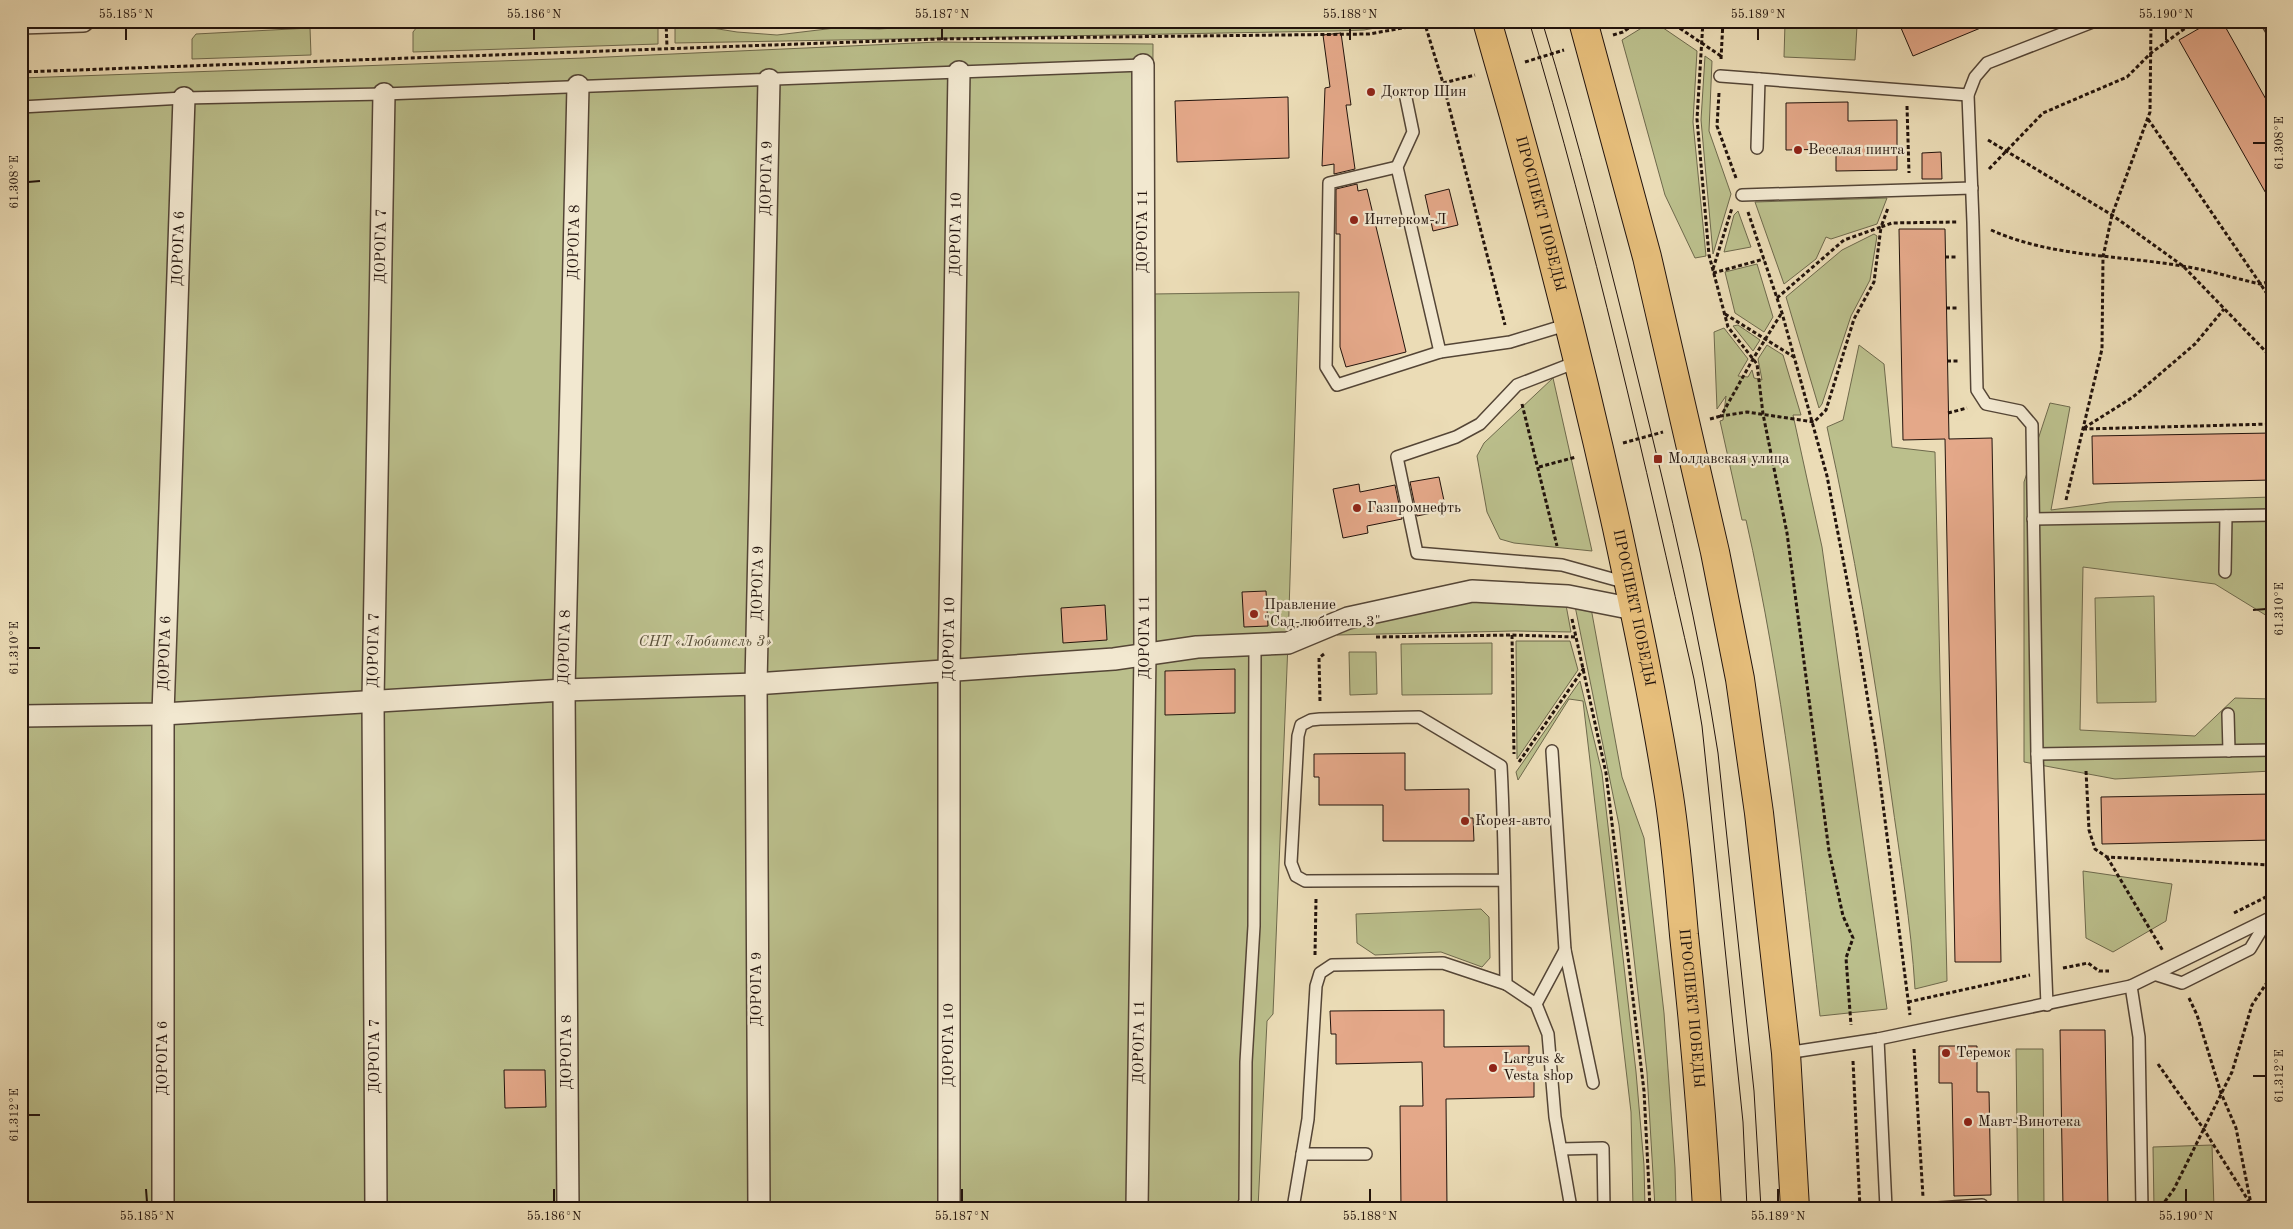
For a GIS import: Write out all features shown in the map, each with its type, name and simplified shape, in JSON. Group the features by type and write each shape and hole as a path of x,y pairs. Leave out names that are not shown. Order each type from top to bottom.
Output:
{"main road":[{"name":"ПРОСПЕКТ ПОБЕДЫ","path":"1487,21 1570,324 1600,450 1631,596 1669,798 1690,989 1707,1208"},
{"path":"1586,31 1647,256 1715,552 1740,680 1759,813 1786,1053 1795,1208"}],"street":[{"path":"21,23 83,21"},
{"name":"ДОРОГА 11","path":"1137,1208 1145,654 1142,65"},
{"name":"ДОРОГА 10","path":"949,1208 949,670 959,72"},
{"name":"ДОРОГА 9","path":"759,1208 756,684 769,80"},
{"name":"ДОРОГА 8","path":"568,1208 564,690 578,86"},
{"name":"ДОРОГА 7","path":"376,1208 373,700 384,94"},
{"name":"ДОРОГА 6","path":"163,1208 162,714 184,98"},
{"path":"21,716 162,714 564,690 756,684 1114,659 1197,647 1288,642 1348,618 1472,591 1568,596 1631,596"}],"lane":[{"path":"2048,1005 2037,754 2032,425 2020,411 1986,404 1977,390 1968,94 1974,77 1986,63 2094,21"},
{"path":"2266,21 2272,31"},
{"path":"21,107 184,98 384,94 1142,65"},
{"path":"1720,76 1968,94"},
{"path":"1757,148 1759,79"},
{"path":"1406,98 1413,132 1397,167 1440,352"},
{"path":"1397,167 1329,183 1326,367 1337,385 1440,352 1510,342 1570,324"},
{"path":"1742,195 1972,188"},
{"path":"1579,361 1517,385 1480,424 1456,436 1397,457 1418,553 1562,565 1631,596"},
{"path":"2033,519 2272,515"},
{"path":"2225,572 2226,516"},
{"path":"1242,1208 1245,1201 1246,1062 1254,926 1255,643"},
{"path":"2228,714 2229,751"},
{"path":"1504,880 1305,881 1296,876 1292,863 1298,736 1301,725 1311,720 1320,719 1419,717 1501,766 1504,880 1506,984"},
{"path":"2037,754 2272,750"},
{"path":"1552,751 1565,950 1593,1083"},
{"path":"1786,1053 1878,1039 2048,1005 2131,986 2157,975 2270,918"},
{"path":"2157,975 2182,983 2250,949 2270,918"},
{"path":"1536,1004 1565,950"},
{"path":"1293,1208 1308,1119 1316,986 1320,973 1332,965 1443,963 1506,984 1536,1004 1548,1034 1555,1117 1571,1208"},
{"path":"2131,986 2139,1037 2142,1208"},
{"path":"1878,1039 1886,1208"},
{"path":"1561,1148 1603,1148 1604,1208"},
{"path":"1302,1154 1366,1154"},
{"path":"1938,1208 1982,1205 1982,1208"}],"path":[{"path":"666,21 667,47"},
{"path":"1444,83 1501,68 1586,31 1623,32 1639,21"},
{"path":"1669,21 1721,56"},
{"path":"1703,21 1697,119 1709,255 1728,327 1757,364 1763,414 1787,533 1829,851 1843,916 1852,938 1846,958 1860,1208"},
{"path":"1723,21 1717,126 1782,313 1814,422 1829,485 1865,683 1876,750 1913,1032 1923,1198"},
{"path":"2062,518 2102,349 2102,256 2112,215 2150,112 2151,21"},
{"path":"1972,188 2043,113 2127,77 2151,53 2195,21"},
{"path":"21,72 667,47 938,39 1369,34 1425,24"},
{"path":"1907,91 1909,190"},
{"path":"2148,118 2272,302"},
{"path":"1968,128 2112,215 2183,266 2272,358"},
{"path":"1814,422 1826,410 1854,319 1874,282 1881,227 1894,191"},
{"path":"1713,271 1735,200 1742,195"},
{"path":"1777,298 1844,240 1892,223 1973,222 2018,242 2102,256 2183,266 2260,284 2272,281"},
{"path":"1713,271 1764,259"},
{"path":"2083,429 2133,397 2195,344 2224,309"},
{"path":"1721,416 1753,359 1782,313"},
{"path":"1724,314 1794,357"},
{"path":"1539,467 1721,416 1747,412 1814,422"},
{"path":"2083,429 2272,424"},
{"path":"1512,635 1515,767 1584,668"},
{"path":"1370,637 1512,635 1575,637"},
{"path":"1320,719 1319,658 1331,648"},
{"path":"2086,753 2089,830 2095,849 2107,857 2172,966"},
{"path":"2107,857 2272,865"},
{"path":"1316,881 1315,955 1320,973"},
{"path":"2230,915 2272,894"},
{"path":"2156,953 2170,946"},
{"path":"1908,1002 2088,963 2099,971 2113,971"},
{"path":"2160,1208 2174,1189 2232,1072 2252,1005 2272,975"},
{"path":"2182,983 2197,1015 2221,1093 2236,1128 2252,1206"},
{"path":"2139,1037 2203,1128 2252,1206"}],"green space":[{"path":"594,21 658,21 658,44 413,52 413,32 417,27"},
{"path":"967,21 1206,23 1414,21 1364,30 1334,31 675,43 675,22 737,32 777,35 835,28 879,29 959,24"},
{"path":"1653,21 1697,51 1693,122 1706,256 1695,258 1665,195 1622,40"},
{"path":"1785,23 1857,26 1855,60 1784,57"},
{"path":"310,28 311,55 192,59 192,39 196,34"},
{"name":"СНТ «Любитель 3»","path":"938,42 1153,44 1152,294 1299,292 1288,643 1273,1014 1267,1021 1258,1208 21,1208 21,78 584,58"},
{"path":"1705,56 1712,61 1709,131 1731,194 1713,254 1701,120"},
{"path":"1887,198 1877,224 1831,239 1826,237 1816,259 1784,284 1755,202"},
{"path":"1738,211 1751,247 1724,252 1734,215"},
{"path":"1874,234 1877,236 1870,280 1851,316 1822,404 1819,408 1786,297 1842,250"},
{"path":"1757,264 1773,317 1764,332 1735,313 1725,272"},
{"path":"1738,325 1760,340 1753,351 1733,326"},
{"path":"1724,328 1748,359 1738,376 1748,377 1752,370 1754,378 1762,380 1758,359 1767,345 1783,355 1801,415 1793,415 1822,547 1887,1009 1820,1016 1806,891 1781,705 1746,520 1742,520 1720,421 1723,420 1726,396 1717,409 1714,332"},
{"path":"1859,345 1884,364 1892,447 1935,452 1947,981 1915,989 1905,891 1878,701 1855,564 1827,427 1843,420"},
{"path":"1553,378 1592,551 1514,543 1500,539 1487,512 1477,456 1484,443"},
{"path":"2050,403 2070,407 2051,510 2110,502 2272,497 2272,619 2215,584 2083,567 2080,730 2195,736 2235,698 2272,699 2272,771 2115,779 2024,762 2024,482"},
{"path":"2154,596 2156,702 2097,703 2095,598"},
{"path":"1478,601 1566,605 1571,632 1515,631 1337,635 1346,628"},
{"path":"1575,606 1591,608 1622,777 1644,838 1664,1013 1676,1208 1655,1208 1647,1073 1619,825"},
{"path":"1516,641 1570,641 1578,670 1517,759"},
{"path":"1492,643 1492,694 1402,695 1401,644"},
{"path":"1349,652 1376,652 1377,694 1350,695"},
{"path":"1580,681 1602,773 1636,1072 1644,1165 1645,1208 1633,1208 1631,1112 1583,701 1569,699 1518,780 1516,772"},
{"path":"2083,871 2172,884 2166,921 2113,952 2086,938"},
{"path":"1481,909 1489,917 1490,958 1482,967 1441,952 1375,955 1357,943 1356,914"},
{"path":"2016,1049 2043,1049 2044,1207 2018,1207"},
{"path":"2212,1145 2214,1208 2154,1208 2153,1147"}],"building":[{"path":"1898,21 1995,21 1995,22 1913,56"},
{"path":"2212,21 2222,21 2272,110 2272,204 2179,40"},
{"path":"1341,33 1351,105 1346,105 1355,169 1334,174 1334,164 1322,166 1325,88 1330,87 1323,35"},
{"path":"1288,97 1289,158 1177,162 1175,101"},
{"path":"1848,102 1848,121 1897,120 1897,170 1836,171 1836,149 1786,150 1786,103"},
{"path":"1941,152 1942,179 1922,179 1922,153"},
{"path":"1357,184 1358,191 1367,189 1406,352 1346,367 1340,347 1340,234 1336,234 1336,189"},
{"path":"1449,189 1458,225 1433,231 1425,195"},
{"path":"1899,229 1945,229 1949,439 1992,438 2001,962 1955,962 1945,439 1903,440"},
{"path":"2272,433 2272,480 2093,484 2092,436"},
{"path":"1439,477 1446,510 1417,516 1410,482"},
{"path":"1359,484 1360,492 1395,485 1402,519 1367,526 1368,533 1343,538 1333,489"},
{"path":"1266,591 1268,626 1244,627 1242,592"},
{"path":"1105,605 1107,640 1063,643 1061,608"},
{"path":"1235,669 1235,713 1165,715 1165,671"},
{"path":"1405,753 1405,790 1469,789 1469,818 1473,818 1474,841 1383,841 1383,805 1319,805 1319,777 1314,777 1314,754"},
{"path":"2272,794 2272,840 2102,844 2101,797"},
{"path":"1444,1010 1444,1047 1529,1046 1529,1075 1534,1075 1534,1097 1446,1099 1447,1208 1401,1208 1400,1106 1423,1106 1422,1062 1336,1064 1336,1034 1331,1034 1330,1011"},
{"path":"2060,1030 2105,1030 2108,1208 2063,1208"},
{"path":"1939,1046 1977,1046 1977,1092 1989,1092 1991,1195 1954,1196 1952,1083 1939,1083"},
{"path":"504,1070 545,1070 546,1107 505,1108"}],"tram line":[{"path":"1529,21 1597,267 1694,679 1702,726 1743,1122 1747,1208"},
{"path":"1542,21 1556,66 1617,295 1673,524 1702,661 1718,753 1754,1091 1761,1208"}],"place":[{"name":"Доктор Шин","path":"1371,92"},
{"name":"Веселая пинта","path":"1798,150"},
{"name":"Интерком-Л","path":"1354,220"},
{"name":"Молдавская улица","path":"1658,459"},
{"name":"Газпромнефть","path":"1357,508"},
{"name":"Правление \"Сад-любитель 3\"","path":"1254,614"},
{"name":"Корея-авто","path":"1465,821"},
{"name":"Теремок","path":"1946,1053"},
{"name":"Largus & Vesta shop","path":"1493,1068"},
{"name":"Мавт-Винотека","path":"1968,1122"}]}
